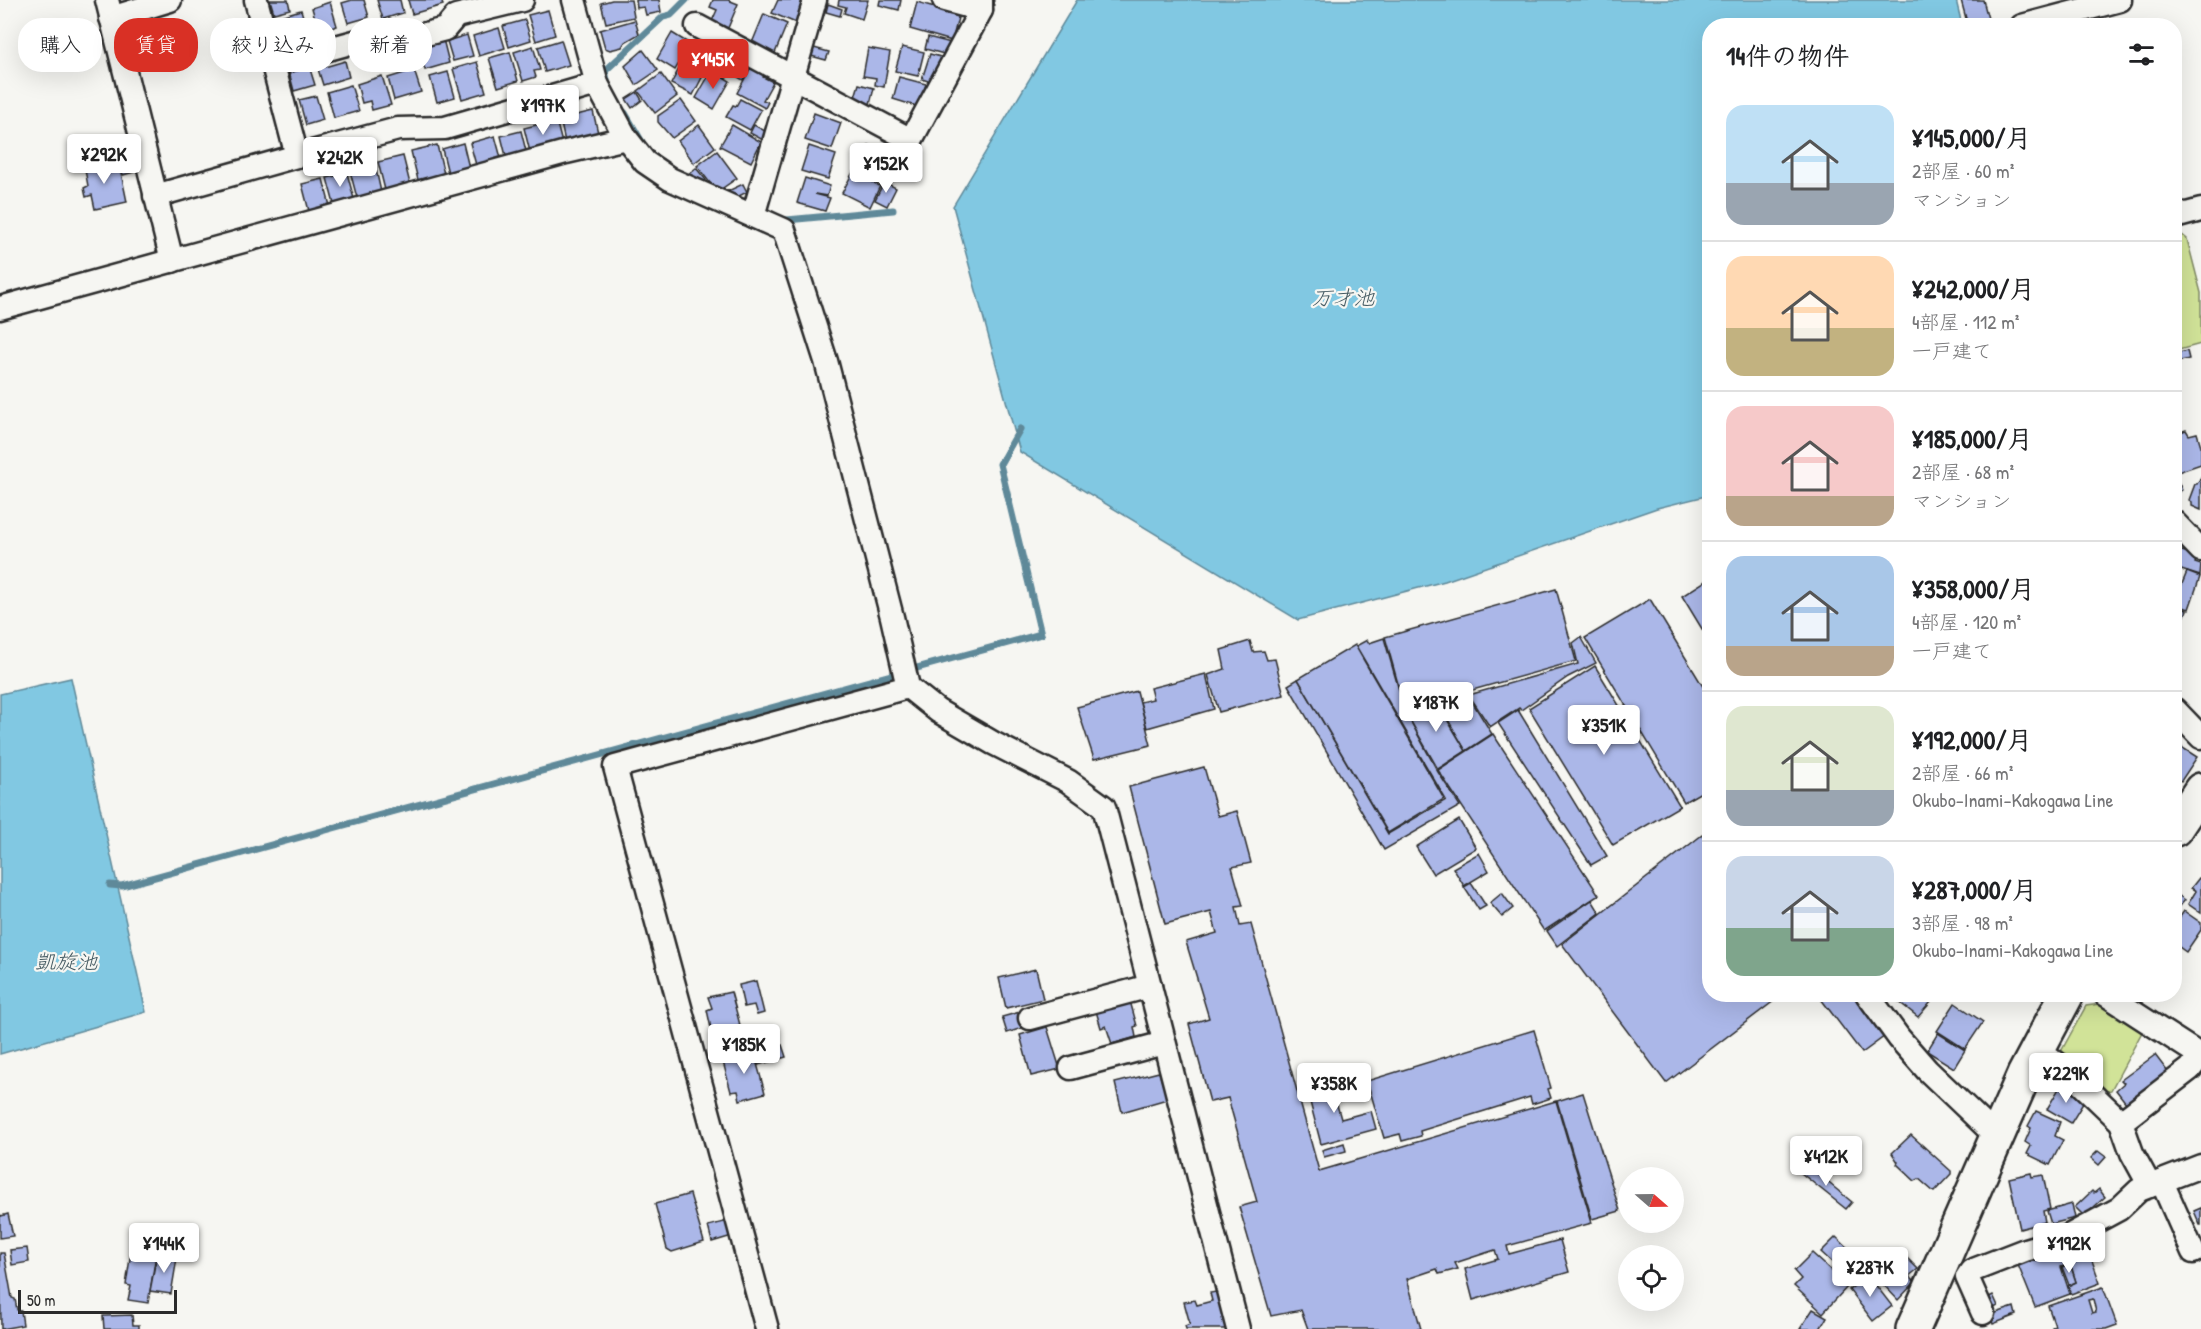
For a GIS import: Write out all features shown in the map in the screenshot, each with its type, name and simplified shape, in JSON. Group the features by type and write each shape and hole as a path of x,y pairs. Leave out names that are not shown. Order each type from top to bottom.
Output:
{"main road":[{"path":"2182,818 2201,790"},
{"path":"1913,1329 1997,1137 2063,1002"}],"street":[{"path":"170,0 109,9 172,261"},
{"path":"256,0 261,18"},
{"path":"336,47 383,34 418,36 445,29 454,8 522,0"},
{"path":"574,0 597,84 626,138 645,162 670,179 784,230 826,361 908,687 938,711 993,743 1068,781 1104,807 1238,1329"},
{"path":"753,216 815,0"},
{"path":"697,26 737,36 793,78 911,140 981,5 944,0"},
{"path":"2052,18 2120,0"},
{"path":"276,72 297,156"},
{"path":"155,196 398,129 445,128 597,84"},
{"path":"0,308 566,152 626,138"},
{"path":"2182,215 2201,210"},
{"path":"2182,530 2201,550"},
{"path":"766,1329 615,767 908,687"},
{"path":"2182,717 2201,737"},
{"path":"1030,1018 1150,986"},
{"path":"1873,1002 1899,1038 1927,1070 1997,1137"},
{"path":"2118,1002 2201,1055 2190,1069 2121,1122"},
{"path":"1071,1068 1164,1043"},
{"path":"2038,1049 2070,1073 2121,1122 2132,1153 2156,1184 2193,1252"},
{"path":"1983,1313 1966,1277 1971,1271 2025,1250 2065,1238 2119,1209 2139,1190 2201,1166"}],"green space":[{"path":"2182,235 2187,239 2201,293 2201,344 2182,349"},
{"path":"2100,1004 2142,1032 2111,1090 2103,1093 2058,1057 2086,1006"}],"water":[{"name":"万才池","path":"1077,0 1956,0 1960,18 1702,18 1702,497 1657,508 1445,581 1298,620 1020,452 953,206"},
{"name":"凱旋池","path":"71,678 146,1012 0,1054 0,694"}],"building":[{"path":"270,0 288,0 290,9 274,13"},
{"path":"364,0 369,17 348,18 348,23 342,3"},
{"path":"377,0 400,0 403,13 383,18"},
{"path":"408,0 441,0 443,5 412,14"},
{"path":"612,0 631,0 634,17 606,23 601,3"},
{"path":"636,0 659,0 661,12 646,15 644,7 637,8"},
{"path":"713,0 728,0 738,4 728,28 712,21 717,10 710,7"},
{"path":"778,0 806,0 796,23 772,13"},
{"path":"839,0 868,0 862,19 844,13 846,7 838,5"},
{"path":"880,0 901,0 899,10 879,5"},
{"path":"1961,0 1983,0 1988,18 1966,18"},
{"path":"330,2 335,18 315,18 312,8"},
{"path":"917,2 959,14 952,41 910,29"},
{"path":"828,4 842,9 840,16 826,12"},
{"path":"301,10 303,18 281,18 280,16"},
{"path":"548,10 555,35 536,41 528,15"},
{"path":"764,14 787,24 775,53 752,43"},
{"path":"525,20 531,40 509,47 503,26"},
{"path":"635,20 639,34 625,42 622,47 610,50 605,48 600,30"},
{"path":"499,28 505,48 479,56 473,36"},
{"path":"672,33 690,44 675,70 657,59"},
{"path":"467,35 473,56 453,61 447,41"},
{"path":"928,37 951,43 948,55 925,49"},
{"path":"443,39 449,63 432,68 432,42"},
{"path":"561,40 569,65 545,72 538,47"},
{"path":"533,46 540,70 534,71 536,77 523,81 514,52"},
{"path":"703,47 714,52 710,61 699,57"},
{"path":"902,47 924,52 918,76 895,71"},
{"path":"814,48 829,52 826,60 811,56"},
{"path":"868,48 890,52 884,87 875,85 876,78 863,76"},
{"path":"643,50 658,70 636,85 625,66"},
{"path":"510,52 518,81 498,87 489,58"},
{"path":"930,54 941,57 934,83 922,79"},
{"path":"697,58 709,64 693,95 671,84 681,65 691,70"},
{"path":"345,61 349,77 323,85 319,72 336,72 336,64"},
{"path":"477,62 486,92 462,99 453,69"},
{"path":"743,63 750,67 743,80 736,76"},
{"path":"751,67 765,74 763,77 773,82 763,100 768,102 765,108 737,93"},
{"path":"712,70 730,81 714,109 696,98"},
{"path":"289,72 311,72 315,85 294,91"},
{"path":"415,72 421,92 394,100 388,78"},
{"path":"448,72 455,97 437,102 430,77"},
{"path":"661,74 677,96 655,113 638,91"},
{"path":"382,76 391,105 372,110 370,101 362,103 357,84"},
{"path":"899,77 926,84 919,107 893,99"},
{"path":"859,84 874,88 870,104 854,100"},
{"path":"351,85 359,111 334,118 327,92"},
{"path":"637,92 642,100 632,108 626,99"},
{"path":"316,96 323,120 306,125 299,100"},
{"path":"740,99 761,110 750,130 726,117 733,105 736,106"},
{"path":"681,100 696,121 672,138 658,122 658,116"},
{"path":"593,111 598,133 565,142 560,119"},
{"path":"814,113 841,123 832,149 805,140"},
{"path":"556,120 562,143 530,152 524,128"},
{"path":"699,125 715,147 694,163 678,141"},
{"path":"732,125 761,142 751,162 720,146"},
{"path":"754,125 767,132 763,140 750,133"},
{"path":"521,131 526,151 506,156 501,136"},
{"path":"495,136 501,158 476,165 470,143"},
{"path":"463,143 469,168 448,173 442,149"},
{"path":"437,145 444,174 418,180 411,151"},
{"path":"869,145 883,152 886,145 894,149 881,177 859,166"},
{"path":"809,146 836,155 828,179 801,171"},
{"path":"717,151 737,178 717,192 697,166"},
{"path":"129,153 134,172 123,175 118,155"},
{"path":"403,156 410,184 385,190 378,162"},
{"path":"102,159 105,171 120,168 127,202 95,209 92,195 86,197 84,188 88,186 84,164"},
{"path":"375,165 381,192 357,198 350,171"},
{"path":"696,168 706,180 696,187 687,175"},
{"path":"853,172 880,186 870,207 842,193"},
{"path":"347,173 354,199 334,204 327,178"},
{"path":"805,178 830,186 827,196 815,194 830,198 825,211 797,203"},
{"path":"323,179 330,206 309,211 302,184"},
{"path":"884,182 896,188 887,206 875,200"},
{"path":"743,184 747,192 733,199 728,191"},
{"path":"2187,351 2189,359 2182,361 2182,352"},
{"path":"2186,430 2189,435 2197,433 2201,446 2201,464 2182,471 2182,431"},
{"path":"2201,477 2201,510 2192,506 2189,500 2195,484"},
{"path":"2182,551 2197,556 2195,563 2201,565 2200,576 2182,570"},
{"path":"2187,572 2200,577 2189,609 2182,606 2182,584"},
{"path":"1702,583 1702,629 1682,596"},
{"path":"1556,589 1576,661 1405,709 1385,637"},
{"path":"1650,599 1702,685 1702,792 1684,802 1585,638"},
{"path":"2182,608 2187,610 2182,623"},
{"path":"1581,637 1596,663 1568,677 1521,710 1519,708 1490,727 1469,695 1578,664 1573,643"},
{"path":"1384,638 1405,711 1438,772 1460,806 1384,850 1288,685 1298,679 1388,834 1446,800 1356,646 1367,640 1369,643"},
{"path":"1250,641 1253,652 1264,651 1267,660 1275,659 1284,695 1219,712 1208,675 1225,669 1221,650"},
{"path":"1355,645 1444,799 1388,833 1298,679"},
{"path":"1595,666 1680,806 1613,845 1529,708"},
{"path":"1206,674 1214,709 1147,728 1140,702 1153,699 1150,688"},
{"path":"1137,691 1151,745 1094,759 1077,707"},
{"path":"1468,695 1492,734 1466,751 1438,702"},
{"path":"1436,701 1466,751 1438,769 1405,711"},
{"path":"1518,710 1607,856 1591,865 1498,723"},
{"path":"1493,734 1599,895 1544,931 1438,770"},
{"path":"2182,747 2197,757 2182,780"},
{"path":"1204,767 1218,816 1237,811 1251,863 1232,867 1243,906 1236,907 1240,926 1251,924 1319,1171 1556,1101 1592,1223 1507,1246 1509,1254 1560,1240 1569,1272 1473,1300 1465,1269 1498,1259 1495,1250 1455,1263 1458,1269 1439,1274 1437,1269 1407,1279 1421,1329 1308,1329 1301,1310 1271,1316 1239,1207 1257,1202 1228,1098 1210,1102 1189,1024 1209,1018 1186,942 1217,933 1211,912 1165,924 1129,787"},
{"path":"1459,820 1476,848 1433,874 1416,847"},
{"path":"1702,835 1702,1002 1772,1002 1666,1083 1562,944"},
{"path":"1479,853 1489,871 1464,886 1453,868"},
{"path":"2199,878 2201,879 2201,913 2188,904 2196,891 2191,888"},
{"path":"1471,883 1486,906 1479,910 1464,887"},
{"path":"1502,893 1513,908 1502,917 1490,903"},
{"path":"1592,900 1600,913 1557,946 1547,931"},
{"path":"2184,911 2201,923 2201,930 2186,952 2182,949 2182,914"},
{"path":"1036,969 1043,999 1006,1008 999,978"},
{"path":"756,981 764,1013 757,1015 754,1005 744,1007 739,985"},
{"path":"731,992 740,1025 712,1033 707,1010 712,1008 708,997"},
{"path":"1130,1001 1137,1026 1134,1027 1136,1037 1112,1044 1106,1026 1101,1028 1096,1011"},
{"path":"1823,1002 1859,1002 1885,1036 1862,1053"},
{"path":"1899,1002 1931,1002 1918,1017"},
{"path":"1955,1003 1983,1022 1965,1049 1937,1031"},
{"path":"1020,1012 1025,1027 1007,1033 1002,1017"},
{"path":"1047,1027 1060,1069 1031,1076 1020,1035"},
{"path":"1534,1030 1551,1088 1548,1089 1551,1098 1532,1104 1530,1097 1420,1131 1421,1136 1402,1141 1400,1134 1384,1138 1367,1081"},
{"path":"1938,1033 1965,1050 1954,1068 1927,1051"},
{"path":"774,1044 775,1047 782,1045 786,1057 758,1065 754,1049"},
{"path":"753,1049 765,1093 740,1100 738,1091 731,1092 722,1058"},
{"path":"2155,1055 2168,1072 2126,1103 2116,1090 2124,1083 2121,1080"},
{"path":"1159,1072 1167,1099 1122,1112 1115,1083"},
{"path":"1329,1076 1341,1119 1371,1111 1376,1129 1321,1144 1305,1083"},
{"path":"2061,1085 2085,1100 2071,1123 2047,1109"},
{"path":"1583,1093 1618,1205 1618,1212 1592,1219 1557,1101"},
{"path":"2036,1111 2060,1122 2055,1136 2063,1140 2050,1165 2027,1154 2031,1146 2025,1142 2031,1128 2028,1126"},
{"path":"1911,1135 1951,1171 1951,1174 1934,1192 1919,1179 1915,1181 1897,1164 1892,1153"},
{"path":"1344,1143 1346,1151 1324,1157 1322,1150"},
{"path":"2098,1151 2106,1157 2099,1165 2091,1158"},
{"path":"1808,1166 1852,1202 1846,1209 1801,1173"},
{"path":"2031,1173 2032,1177 2043,1175 2050,1209 2043,1211 2045,1222 2020,1229 2009,1178"},
{"path":"2099,1189 2105,1197 2084,1216 2075,1207 2092,1191 2094,1193"},
{"path":"690,1194 704,1242 672,1252 667,1249 655,1204"},
{"path":"2072,1204 2075,1218 2051,1224 2047,1211"},
{"path":"2201,1208 2201,1225 2200,1225 2194,1211"},
{"path":"0,1214 1,1216 8,1214 13,1236 0,1238"},
{"path":"728,1221 732,1236 712,1242 708,1226"},
{"path":"1836,1237 1866,1265 1848,1284 1832,1269 1835,1265 1821,1252"},
{"path":"2070,1242 2075,1256 2069,1259 2070,1264 2061,1267 2070,1294 2035,1307 2018,1265"},
{"path":"132,1245 157,1249 148,1303 128,1300 131,1286 126,1285"},
{"path":"27,1248 29,1262 12,1265 10,1250"},
{"path":"2089,1252 2100,1283 2071,1294 2068,1286 2076,1282 2069,1259"},
{"path":"0,1253 4,1253 12,1298 15,1299 17,1310 21,1311 23,1325 1,1329"},
{"path":"1812,1253 1848,1286 1823,1313 1794,1286 1801,1279 1794,1271"},
{"path":"1902,1253 1918,1269 1909,1276 1915,1282 1898,1300 1877,1278"},
{"path":"157,1254 177,1258 171,1294 150,1291"},
{"path":"2070,1264 2076,1282 2069,1285 2062,1267"},
{"path":"1868,1275 1892,1306 1873,1321 1849,1290"},
{"path":"2103,1287 2117,1325 2106,1329 2052,1329 2055,1326 2048,1306","holes":["2093,1299 2096,1312 2092,1313 2088,1300"]},
{"path":"1222,1291 1232,1329 1186,1329 1185,1326 1190,1324 1184,1302 1195,1300 1197,1305 1212,1301 1210,1293"},
{"path":"1993,1295 1998,1306 1994,1308 1989,1297"},
{"path":"2014,1307 2016,1315 1993,1324 1990,1315"},
{"path":"1813,1309 1827,1317 1820,1329 1800,1329"},
{"path":"132,1315 133,1325 139,1325 139,1329 104,1329 103,1316"}],"waterway":[{"path":"607,80 605,71 663,17 671,15 686,0"},
{"path":"625,113 642,142"},
{"path":"781,219 893,210"},
{"path":"110,885 122,886 1041,634 1000,464 1020,429"}]}
